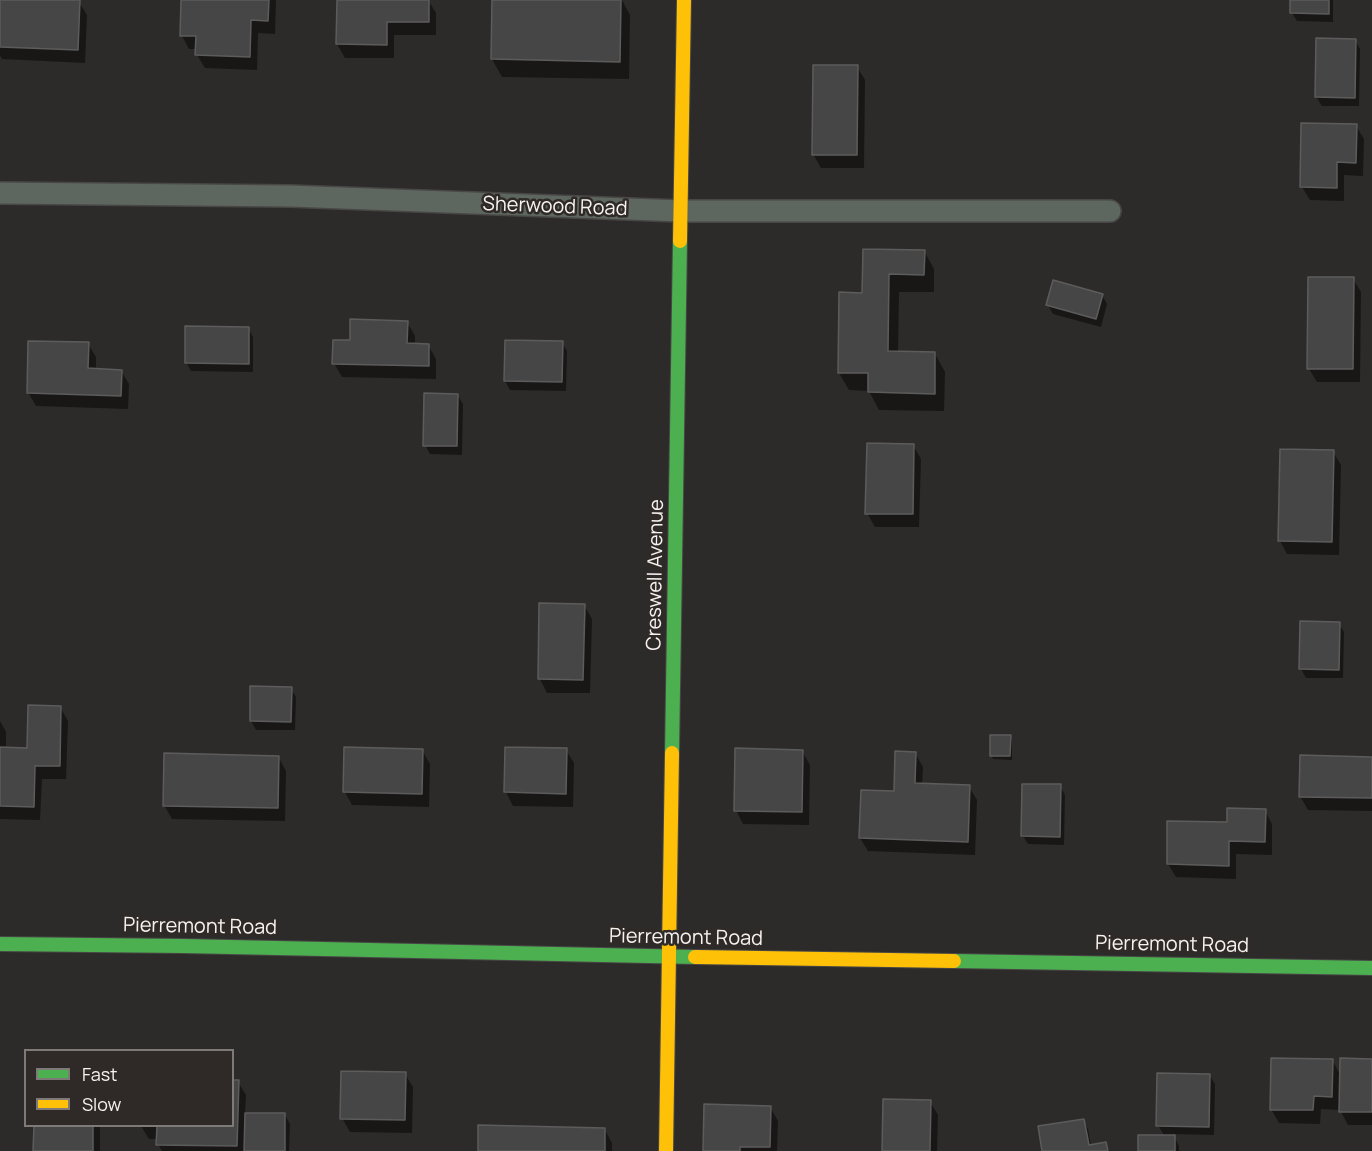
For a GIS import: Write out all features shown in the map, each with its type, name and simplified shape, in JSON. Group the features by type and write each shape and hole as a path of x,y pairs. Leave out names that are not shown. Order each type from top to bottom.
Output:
{"main road":[{"name":"Creswell Avenue","path":"666,1151 684,0"},
{"name":"Pierremont Road","path":"0,944 1372,968"}],"street":[{"name":"Sherwood Road","path":"0,194 290,196 681,211 1110,211"}],"building":[{"path":"0,0 80,0 78,50 0,47"},
{"path":"181,0 269,0 268,21 251,20 250,57 195,55 196,36 180,36"},
{"path":"337,0 429,0 429,22 387,22 387,45 336,44"},
{"path":"492,0 621,0 620,62 491,59"},
{"path":"1290,0 1329,0 1329,14 1290,13"},
{"path":"1316,38 1356,39 1355,98 1315,97"},
{"path":"813,65 858,65 857,155 812,155"},
{"path":"1301,123 1357,124 1356,163 1337,162 1337,188 1300,187"},
{"path":"863,249 925,250 924,275 889,274 888,351 935,352 935,394 868,392 868,373 838,373 839,292 862,293"},
{"path":"1308,277 1354,277 1353,369 1307,369"},
{"path":"1053,280 1103,294 1096,319 1046,305"},
{"path":"350,319 408,321 407,343 429,344 429,366 332,364 333,340 350,340"},
{"path":"185,326 249,327 249,364 185,363"},
{"path":"505,340 563,341 562,382 504,381"},
{"path":"28,341 89,342 88,368 122,370 121,396 27,393"},
{"path":"424,393 458,394 457,446 423,446"},
{"path":"867,443 914,444 913,514 865,514"},
{"path":"1280,449 1334,450 1332,542 1278,541"},
{"path":"539,603 585,604 583,680 538,679"},
{"path":"1300,621 1340,622 1339,670 1299,669"},
{"path":"250,686 292,687 291,722 250,721"},
{"path":"28,705 61,706 60,766 35,766 34,807 0,806 0,747 27,748"},
{"path":"990,735 1011,735 1010,756 990,756"},
{"path":"344,747 423,749 422,794 343,792"},
{"path":"505,747 567,748 566,794 504,792"},
{"path":"735,748 803,750 802,812 734,811"},
{"path":"895,751 916,752 915,783 970,785 968,842 859,838 861,790 894,791"},
{"path":"164,753 279,756 278,808 163,806"},
{"path":"1300,755 1372,757 1372,798 1299,797"},
{"path":"1022,784 1061,784 1060,837 1021,836"},
{"path":"1227,808 1266,809 1265,842 1229,841 1229,866 1167,864 1167,821 1227,822"},
{"path":"1271,1058 1333,1059 1332,1097 1314,1096 1313,1110 1270,1110"},
{"path":"1340,1058 1372,1059 1372,1112 1339,1112"},
{"path":"341,1071 406,1072 405,1120 340,1119"},
{"path":"1157,1073 1210,1074 1209,1127 1156,1126"},
{"path":"234,1080 239,1080 237,1146 156,1145 157,1127 234,1127"},
{"path":"883,1099 931,1100 930,1151 882,1151"},
{"path":"704,1104 771,1106 770,1147 740,1147 740,1151 703,1151"},
{"path":"245,1113 285,1113 285,1151 244,1151"},
{"path":"1084,1119 1089,1145 1106,1142 1108,1151 1042,1151 1038,1126"},
{"path":"478,1125 605,1128 605,1151 478,1151"},
{"path":"34,1127 93,1127 93,1151 33,1151"},
{"path":"1138,1135 1175,1135 1175,1151 1138,1151"}],"traffic: fast":[{"path":"672,753 680,241"},
{"path":"0,944 695,957"},
{"path":"954,961 1372,968"}],"traffic: slow":[{"path":"680,241 684,0"},
{"path":"666,1151 672,753"},
{"path":"695,957 954,961"}]}
